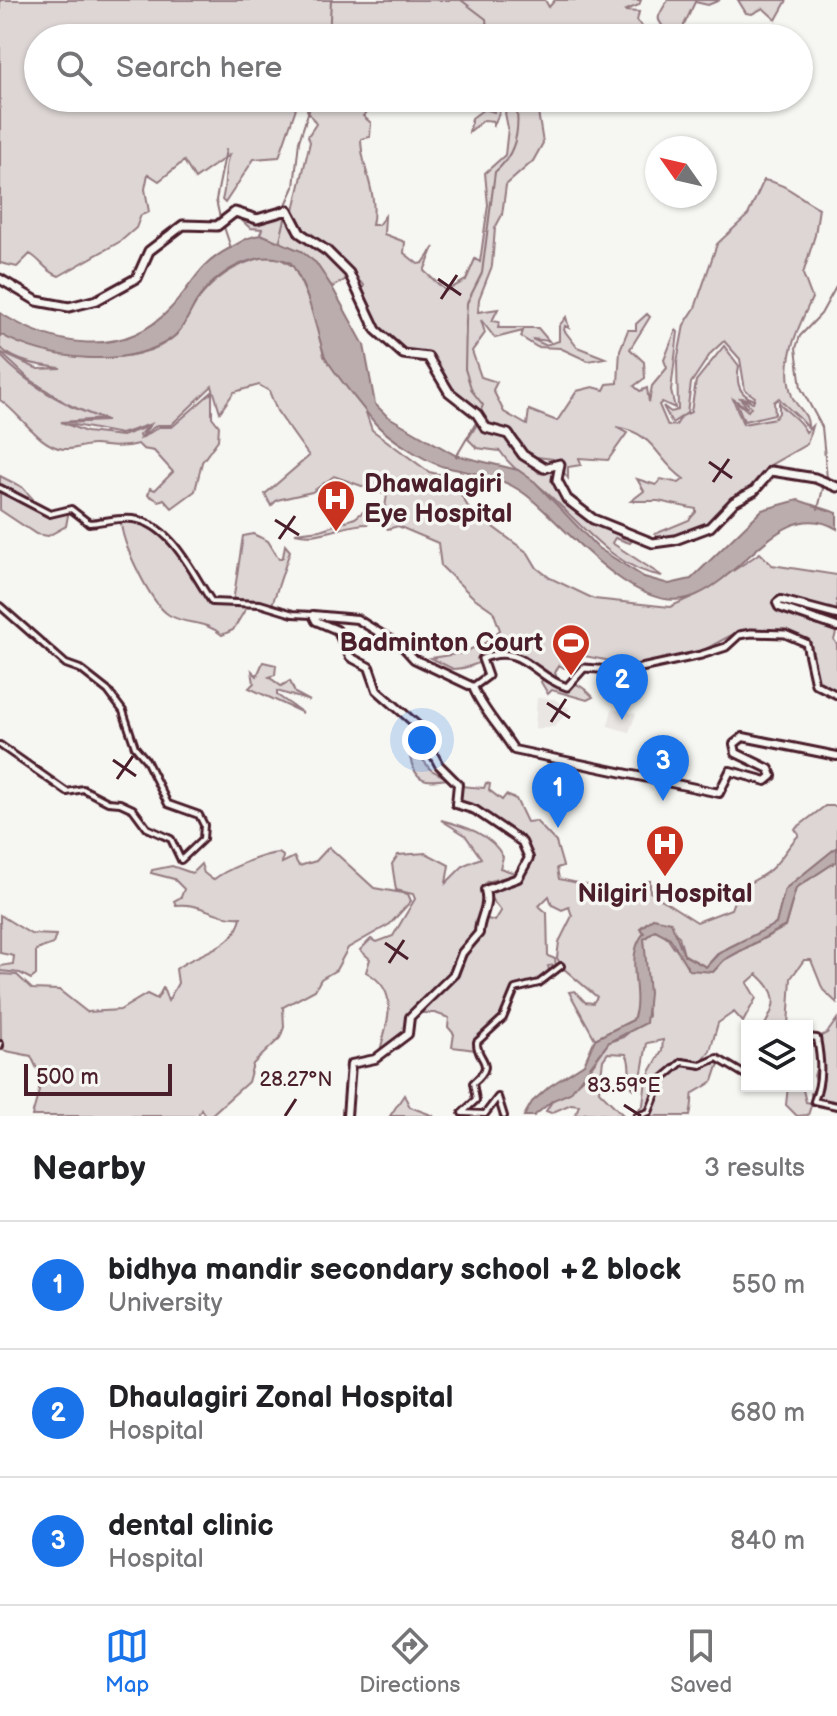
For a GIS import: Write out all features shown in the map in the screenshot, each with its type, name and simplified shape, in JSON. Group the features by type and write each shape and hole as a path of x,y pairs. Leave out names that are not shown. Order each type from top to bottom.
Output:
{"highway":[{"path":"0,279 35,301 71,307 99,299 137,278 147,253 183,225 213,226 235,212 257,219 287,210 302,235 327,251 349,273 376,330 403,354 428,357 449,392 474,411 486,428 508,434 520,452 544,468 560,464 557,480 564,496 593,519 645,542 664,542 710,527 734,502 754,491 771,471 819,480 837,487"}],"main road":[{"path":"837,615 781,600 777,603 779,607 837,627"},
{"path":"313,615 357,619 404,648 414,659 473,687 482,709 498,725 514,750 719,793 730,771 766,781 772,776 769,769 736,753 734,744 743,737 837,756"},
{"path":"313,615 316,621 340,632 350,657 371,670 377,690 418,726 439,765 458,784 456,804 475,810 522,842 529,858 518,878 485,890 487,906 478,922 479,933 462,953 454,974 410,1017 408,1034 375,1059 351,1064 347,1116"},
{"path":"473,687 488,676 482,659 497,654 523,658 567,687 584,668 627,671 723,648 739,635 773,632 806,643 815,684 837,695"}],"street":[{"path":"0,488 50,514 71,509 89,523 129,518 151,524 185,557 198,585 212,602 260,604 293,614 313,615"},
{"path":"0,606 66,664 80,669 113,697 124,712 135,747 146,760 166,801 172,808 199,815 204,825 203,839 181,860 171,839 147,828 133,809 83,789 67,792 0,745"},
{"path":"504,1116 498,1097 485,1114 462,1113 476,1100 473,1083 483,1074 486,1065 477,1042 503,1018 515,989 539,983 561,966"},
{"path":"813,1038 817,1038 823,1063 819,1072 821,1089 814,1101 837,1106"},
{"path":"637,1116 649,1112 662,1079 682,1062 701,1065 717,1058 741,1072"}],"shaded area":[{"path":"0,0 545,0 549,7 555,0 641,0 639,5 624,11 639,12 637,21 640,24 24,24 24,112 295,112 279,157 254,159 225,203 222,200 229,155 195,179 184,161 159,181 148,174 145,189 149,212 141,215 136,228 121,241 59,276 30,254 17,267 0,263"},
{"path":"668,0 720,0 708,5 695,2 684,24 661,24 660,13"},
{"path":"738,0 787,0 776,20 763,8 752,14 746,13"},
{"path":"308,112 367,112 363,116 371,123 370,137 361,139 372,192 372,225 378,225 385,216 384,234 405,242 404,253 418,264 423,263 434,247 424,271 446,291 466,280 475,259 480,262 488,205 485,173 505,155 508,128 505,113 538,112 543,143 533,161 506,185 502,215 495,228 492,266 479,299 478,312 498,309 492,321 499,322 498,328 538,328 549,341 532,339 545,345 559,341 559,326 566,317 569,328 565,326 564,330 577,347 605,358 588,361 560,348 537,347 521,337 523,331 495,338 481,320 485,333 472,351 481,377 497,382 493,390 504,412 527,425 529,410 557,421 577,391 593,387 604,390 607,384 618,383 620,350 628,330 636,330 636,324 647,314 650,317 630,349 644,362 645,378 634,386 640,391 647,388 649,402 652,386 667,368 664,360 676,330 678,332 671,391 675,408 662,402 659,405 668,426 676,425 682,416 691,412 696,381 724,346 739,366 741,390 753,399 740,398 748,408 733,399 743,424 775,418 779,413 779,402 806,432 812,426 807,444 767,467 756,486 707,525 674,538 658,539 655,534 689,520 696,509 658,501 631,501 644,491 637,479 656,485 661,479 679,483 684,479 640,435 616,427 627,433 608,460 579,458 581,465 568,467 568,478 553,459 528,456 509,433 490,427 455,395 428,355 408,354 376,328 361,293 364,285 305,235 293,214 310,142 308,136 316,124"},
{"path":"480,112 500,112 493,127 493,121 484,120 469,132 472,118"},
{"path":"764,180 786,188 819,208 815,235 803,274 812,298 792,346 788,370 792,396 807,418 808,428 779,398 774,402 775,414 744,421 736,401 748,411 751,407 743,399 753,402 755,397 745,390 740,359 724,341 711,353 691,383 687,413 672,423 663,406 671,412 678,410 677,362 684,325 695,308 717,244 748,215"},
{"path":"288,212 293,223 350,277 332,287 301,251 260,234 262,229 250,228 236,215 255,221"},
{"path":"263,235 301,251 316,263 364,345 375,404 387,416 455,455 518,470 535,482 598,548 644,577 669,584 691,579 762,510 798,500 837,513 837,529 816,522 797,523 761,545 708,589 688,598 666,599 644,592 621,580 599,562 525,494 506,483 428,460 380,428 327,360 297,274 291,263 278,259 251,260 226,272 204,291 176,335 132,355 86,358 63,355 19,343 0,334 0,313 64,340 109,341 131,336 170,309 202,269 219,255 246,239"},
{"path":"265,257 279,258 294,267 313,310 324,356 364,407 372,430 429,472 442,475 455,485 470,510 528,553 537,568 550,578 594,599 670,607 698,594 760,553 772,565 837,575 837,614 799,606 837,616 837,626 777,603 798,606 780,599 775,604 837,629 834,640 837,644 837,693 817,682 806,641 788,631 739,631 702,651 637,666 574,654 564,668 559,665 555,673 559,682 578,685 593,697 587,700 552,690 548,694 541,682 546,673 515,653 496,653 478,663 453,669 431,658 462,653 485,643 500,630 493,611 473,597 441,566 438,543 398,526 388,529 371,518 368,524 314,535 295,533 320,530 355,518 368,508 384,513 387,495 334,476 312,492 277,500 271,506 265,494 309,456 277,411 269,391 259,385 234,392 220,412 212,386 171,425 157,425 141,437 151,424 121,434 64,423 107,421 70,406 28,378 0,352 38,369 61,368 14,357 0,348 0,334 64,355 114,357 159,347 179,332 202,294 217,279 245,263"},
{"path":"0,355 48,393 103,419 61,422 86,432 122,436 149,426 139,435 140,439 159,427 172,427 212,392 212,417 219,426 218,440 202,462 195,491 172,508 164,499 159,501 148,495 150,488 155,490 173,472 154,451 143,449 138,444 68,449 46,442 0,400"},
{"path":"479,421 504,433 539,473 546,474 558,466 560,491 623,538 633,539 630,543 615,538 612,543 662,576 645,572 613,554 546,492 516,469 500,451 477,448 468,439"},
{"path":"0,476 22,487 33,499 32,504 51,515 69,510 66,526 48,536 36,534 0,510"},
{"path":"130,520 145,525 169,543 214,604 248,605 233,630 222,635 208,627 169,615 162,609 138,572 126,543 121,521"},
{"path":"253,534 268,541 279,559 283,557 285,545 290,551 272,605 233,602 243,536"},
{"path":"263,662 276,665 275,675 269,677 281,686 290,681 295,693 310,701 277,691 277,695 303,713 249,688 254,683 252,671 257,676"},
{"path":"537,698 554,699 570,709 554,727 535,729"},
{"path":"612,709 636,714 629,732 608,726"},
{"path":"415,750 431,770 449,779 419,777 410,757"},
{"path":"486,783 490,784 489,790 502,800 506,795 516,799 527,822 536,821 556,842 563,866 557,868 559,879 639,896 643,882 650,881 650,892 697,922 731,909 740,891 768,872 799,835 795,829 825,806 837,806 837,847 785,889 776,924 719,952 706,967 684,955 679,936 653,918 640,928 644,933 636,957 637,998 633,1020 595,1039 569,992 575,991 585,1002 593,1003 597,997 563,968 557,958 559,942 572,916 569,907 562,910 552,905 549,896 539,906 547,913 548,956 555,959 556,965 548,966 550,974 546,978 512,989 504,1014 480,1035 476,1050 452,1047 454,1034 448,1027 449,1018 435,1013 415,1013 460,970 484,918 495,921 501,911 489,896 491,888 519,881 534,859 525,842 456,800 460,786 484,788"},
{"path":"441,820 485,837 503,857 500,868 518,874 486,882 482,889 485,904 475,922 477,931 461,958 444,981 416,1006 407,1022 406,1032 380,1051 389,1006 384,988 366,972 370,959 360,950 371,939 377,942 393,936 415,899 413,894 396,890 392,864 398,855 426,853 449,865 446,883 464,865 481,858 465,835"},
{"path":"329,847 374,888 408,894 411,901 390,924 348,948 336,970 321,979 315,990 283,1007 284,1027 280,1038 253,1064 248,1082 210,1116 205,1116 201,1109 198,1116 32,1116 39,1091 39,1073 31,1056 1,1050 0,974 17,975 32,989 59,990 87,1012 120,1010 147,994 157,999 163,988 168,1001 178,983 176,969 224,943 238,928 241,917 176,905 174,901 181,897 184,889 174,879 151,873 152,870 172,866 192,873 201,864 204,873 213,880 244,863 272,854 283,856 282,863 294,857 299,866 316,861"},
{"path":"837,847 837,861 796,888 785,926 724,960 713,972 689,970 670,938 655,930 644,939 649,993 646,1023 609,1042 570,1093 553,1100 534,1116 524,1116 532,1102 550,1086 584,1064 595,1039 633,1020 636,1009 635,953 644,933 640,929 653,918 671,922 684,955 706,967 720,952 776,924 785,889"},
{"path":"837,861 837,1003 823,990 811,960 804,960 791,978 788,1020 767,1020 774,998 757,974 747,983 756,998 744,1020 734,1012 718,1023 710,1051 701,1062 704,1065 719,1063 713,1081 693,1094 690,1116 632,1116 643,1105 646,1079 662,1051 663,1040 647,1043 640,1084 633,1089 626,1054 608,1053 603,1060 599,1091 624,1116 588,1113 575,1116 579,1105 571,1104 551,1113 546,1111 553,1100 583,1079 609,1042 623,1037 648,1016 644,939 655,930 664,933 674,948 713,972 724,960 785,927 796,888"},
{"path":"0,915 31,934 56,935 53,944 36,950 36,975 31,979 20,973 0,971 0,966 13,964 14,956 0,953"},
{"path":"837,1019 837,1108 812,1103 811,1093 818,1084 814,1076 818,1062 815,1039 827,1033"},
{"path":"787,1092 804,1092 806,1102 812,1103 808,1115 797,1116 786,1105"},
{"path":"404,1095 410,1107 434,1116 390,1116"}],"waterway":[{"path":"330,24 331,0"},
{"path":"461,0 486,19 487,24"},
{"path":"285,207 294,187 299,141 308,112"},
{"path":"479,415 483,405 472,391 465,369 467,303 482,273 495,172 513,148 517,112"},
{"path":"220,218 216,200 226,150"},
{"path":"280,240 286,215"},
{"path":"223,224 231,248"},
{"path":"827,478 822,427 801,388 796,348 800,336 821,314 837,285"},
{"path":"456,457 477,421"},
{"path":"818,509 824,484"}],"place":[{"name":"Dhawalagiri Eye Hospital","path":"336,533"},
{"name":"Badminton Court","path":"571,677"},
{"name":"Dhaulagiri Zonal Hospital","path":"622,720"},
{"name":"dental clinic","path":"663,801"},
{"name":"bidhya mandir secondary school +2 block","path":"558,828"},
{"name":"Nilgiri Hospital","path":"665,878"}]}
